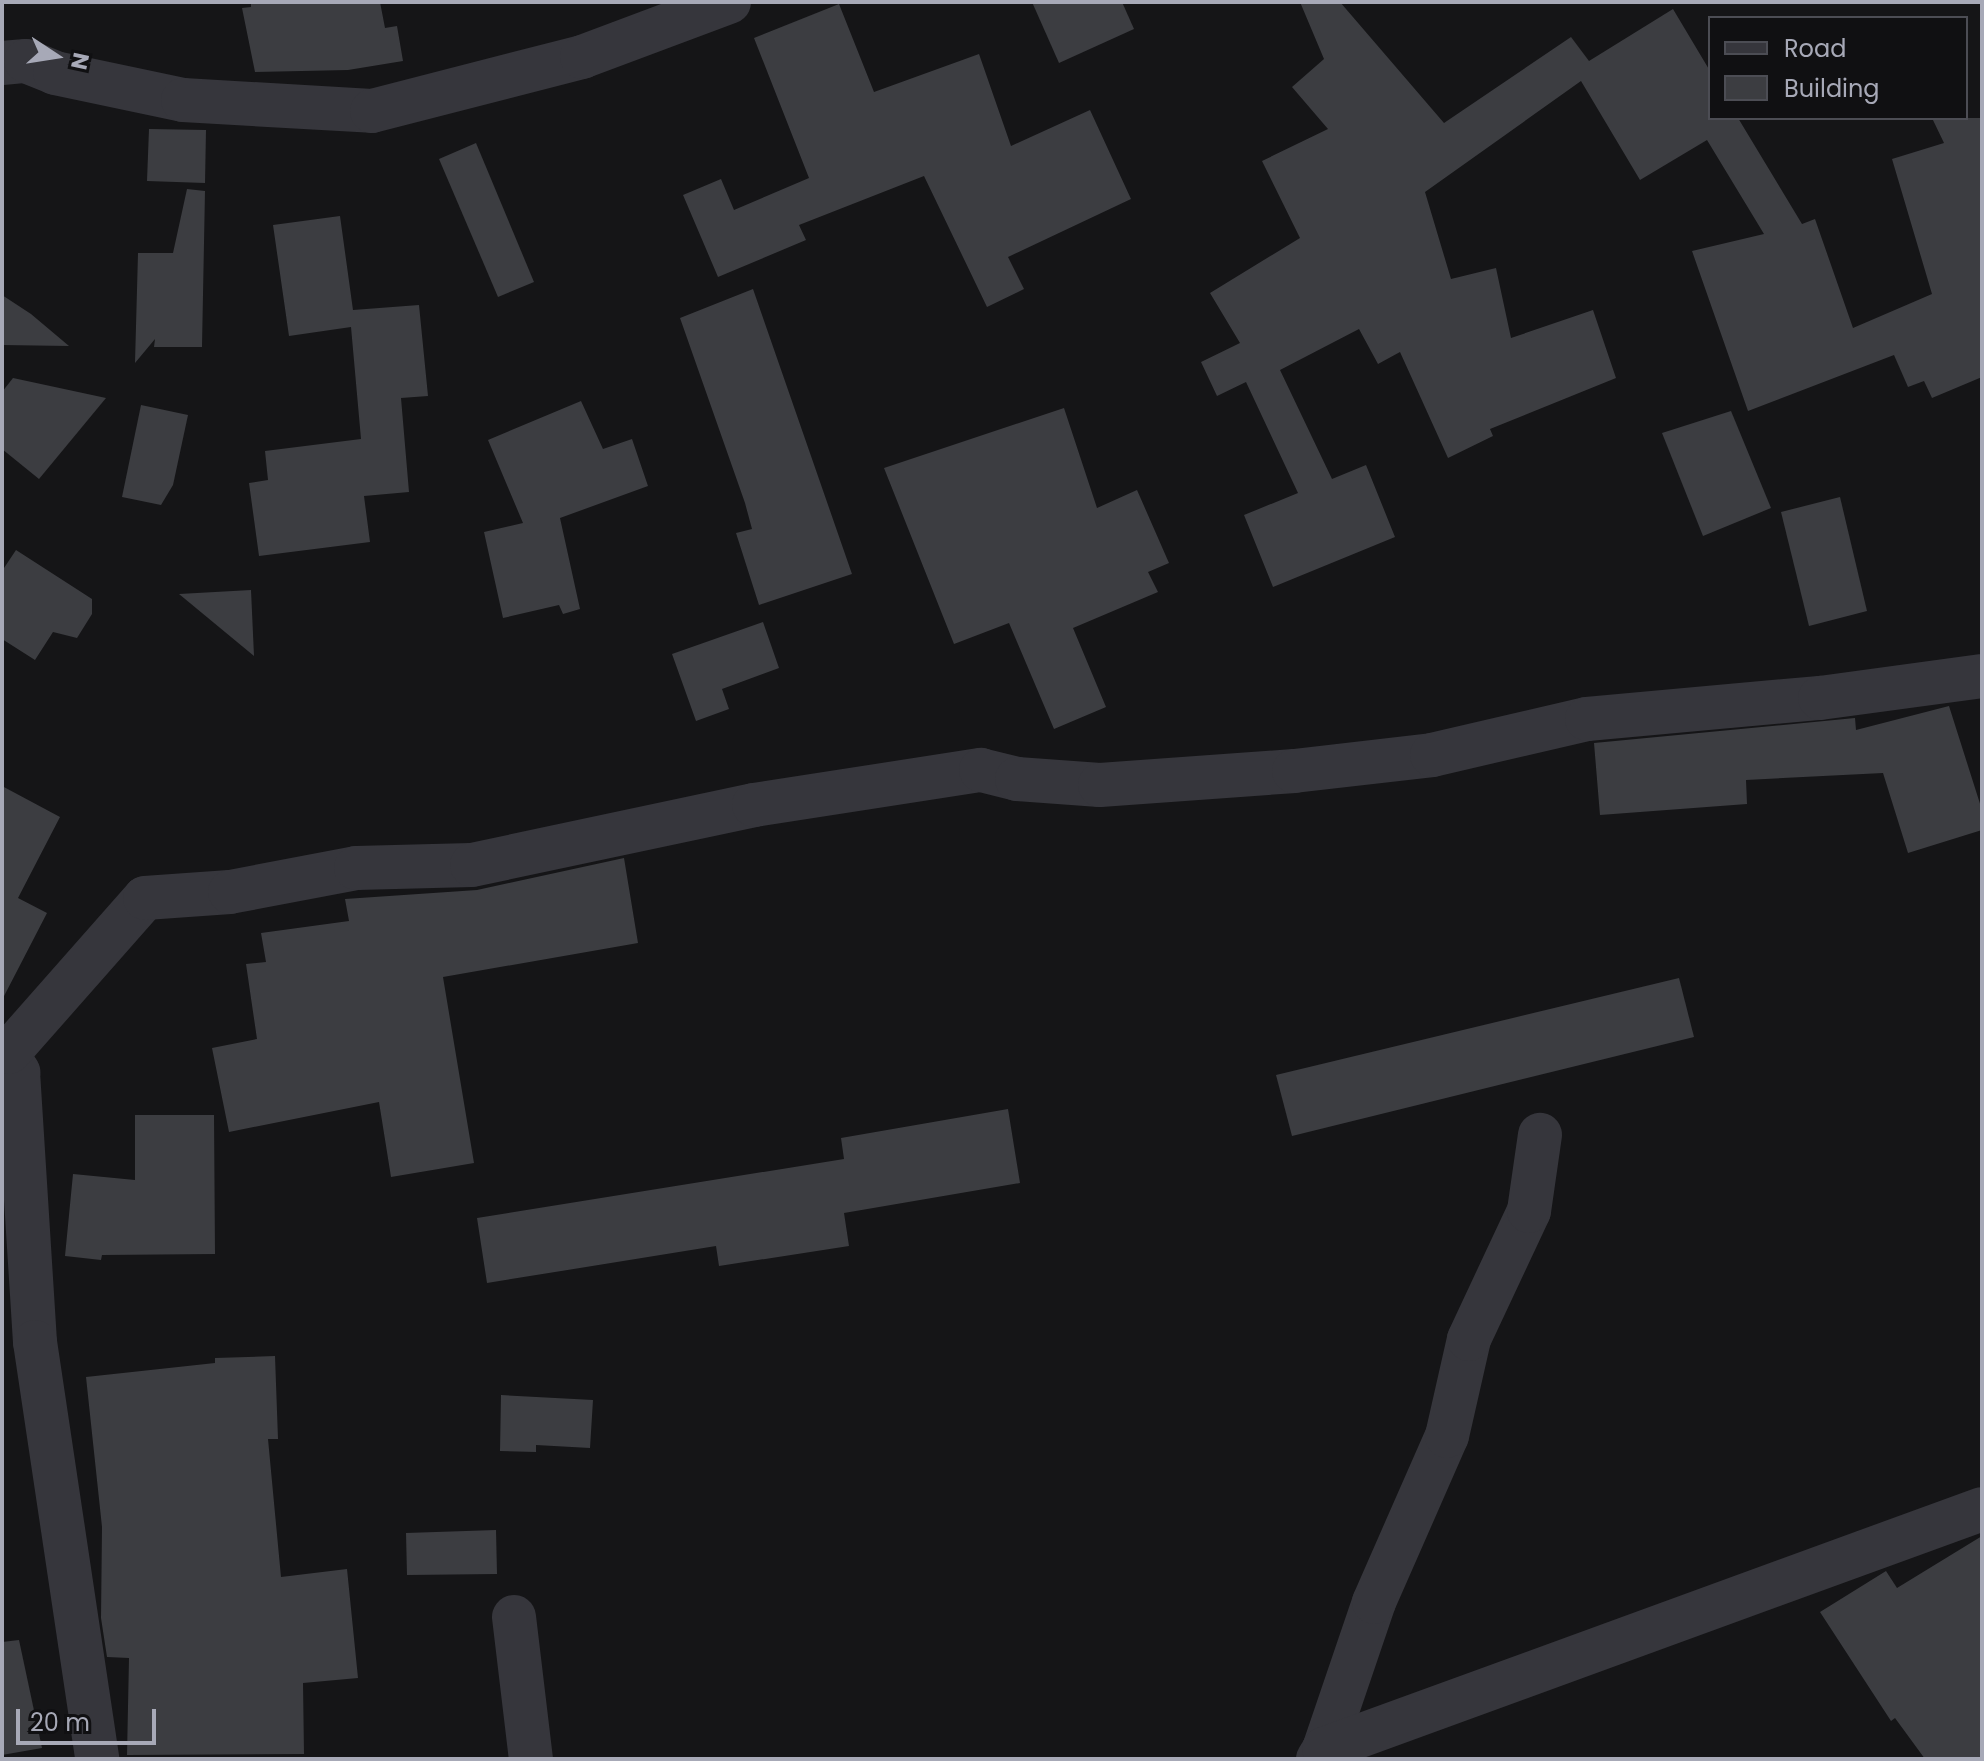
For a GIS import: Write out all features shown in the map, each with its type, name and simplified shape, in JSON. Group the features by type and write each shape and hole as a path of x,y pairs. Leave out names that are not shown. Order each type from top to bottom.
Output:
{"street":[{"path":"2,63 26,61 55,73 183,100 372,111 582,57 729,2"},
{"path":"97,1759 35,1342 18,1072 6,1049 145,898 230,892 356,868 472,865 754,805 981,770 1017,779 1100,785 1294,771 1432,755 1587,719 1820,698 1982,676"},
{"path":"1321,1754 1374,1602 1447,1436 1469,1339 1529,1211 1540,1135"},
{"path":"1321,1754 1982,1509"},
{"path":"514,1617 531,1759"}],"building":[{"path":"251,2 380,2 385,28 397,26 403,61 348,70 255,72 242,8 251,7"},
{"path":"1032,2 1122,2 1134,29 1059,63"},
{"path":"1300,2 1340,2 1444,123 1571,37 1589,61 1673,9 1708,68 1708,120 1739,120 1802,224 1815,219 1853,328 1932,294 1892,159 1944,143 1933,120 1982,118 1982,377 1932,398 1924,381 1908,387 1894,355 1748,411 1692,251 1764,234 1707,140 1640,180 1581,81 1425,192 1451,279 1496,268 1511,338 1593,310 1616,378 1490,429 1493,436 1448,458 1400,352 1378,364 1359,329 1280,370 1332,479 1366,465 1395,537 1273,587 1244,515 1298,493 1246,382 1217,396 1201,362 1240,343 1210,293 1300,238 1262,161 1328,129 1292,87 1324,59"},
{"path":"839,4 874,92 979,54 1011,146 1090,110 1131,199 1008,257 1024,289 987,307 924,176 799,225 806,240 718,277 683,195 721,179 734,210 809,178 754,38"},
{"path":"149,129 206,130 205,183 147,181"},
{"path":"476,143 534,282 498,297 439,159"},
{"path":"187,189 205,191 202,347 154,347 155,339 135,363 138,253 173,253"},
{"path":"340,216 353,310 419,305 428,396 401,398 409,492 364,496 370,542 259,556 249,483 268,480 265,451 361,439 351,327 289,336 273,225"},
{"path":"753,289 852,574 759,605 736,533 752,529 745,503 680,318"},
{"path":"2,295 31,314 69,346 2,345"},
{"path":"13,378 106,398 39,479 2,449 2,392"},
{"path":"581,401 603,449 632,439 648,486 560,518 580,609 563,614 559,605 503,618 484,532 523,523 488,440"},
{"path":"141,405 188,415 173,485 161,505 122,497"},
{"path":"1064,408 1097,508 1137,490 1169,563 1148,572 1158,592 1073,628 1106,707 1054,729 1009,623 954,644 884,468"},
{"path":"1731,411 1771,508 1703,536 1662,433"},
{"path":"1840,497 1867,611 1809,626 1781,512"},
{"path":"16,550 92,599 92,614 77,638 53,632 35,660 2,639 2,571"},
{"path":"251,590 254,656 179,594"},
{"path":"763,622 779,668 722,689 729,709 696,721 672,654"},
{"path":"1949,706 1982,810 1982,830 1908,853 1883,773 1746,780 1747,804 1600,815 1594,743 1855,718 1856,730"},
{"path":"2,786 60,817 18,898 47,913 2,1000"},
{"path":"624,858 638,943 443,977 474,1163 391,1177 379,1102 229,1132 212,1048 257,1039 246,964 266,962 261,933 349,921 345,899 477,890"},
{"path":"1679,978 1694,1037 1292,1136 1276,1075"},
{"path":"1008,1109 1020,1183 844,1213 849,1246 719,1266 716,1246 487,1283 477,1218 844,1159 841,1138"},
{"path":"135,1115 214,1115 215,1254 102,1255 101,1260 65,1256 73,1174 135,1180"},
{"path":"275,1356 278,1439 268,1439 281,1577 347,1569 358,1678 303,1683 304,1754 127,1755 129,1658 107,1657 101,1618 102,1527 86,1377 215,1363 215,1358"},
{"path":"501,1395 593,1400 590,1448 536,1445 536,1452 500,1451"},
{"path":"496,1530 497,1574 407,1575 406,1533"},
{"path":"1982,1536 1982,1759 1925,1759 1895,1718 1891,1721 1820,1612 1886,1571 1897,1588"},
{"path":"19,1640 42,1748 2,1755 2,1642"}]}
